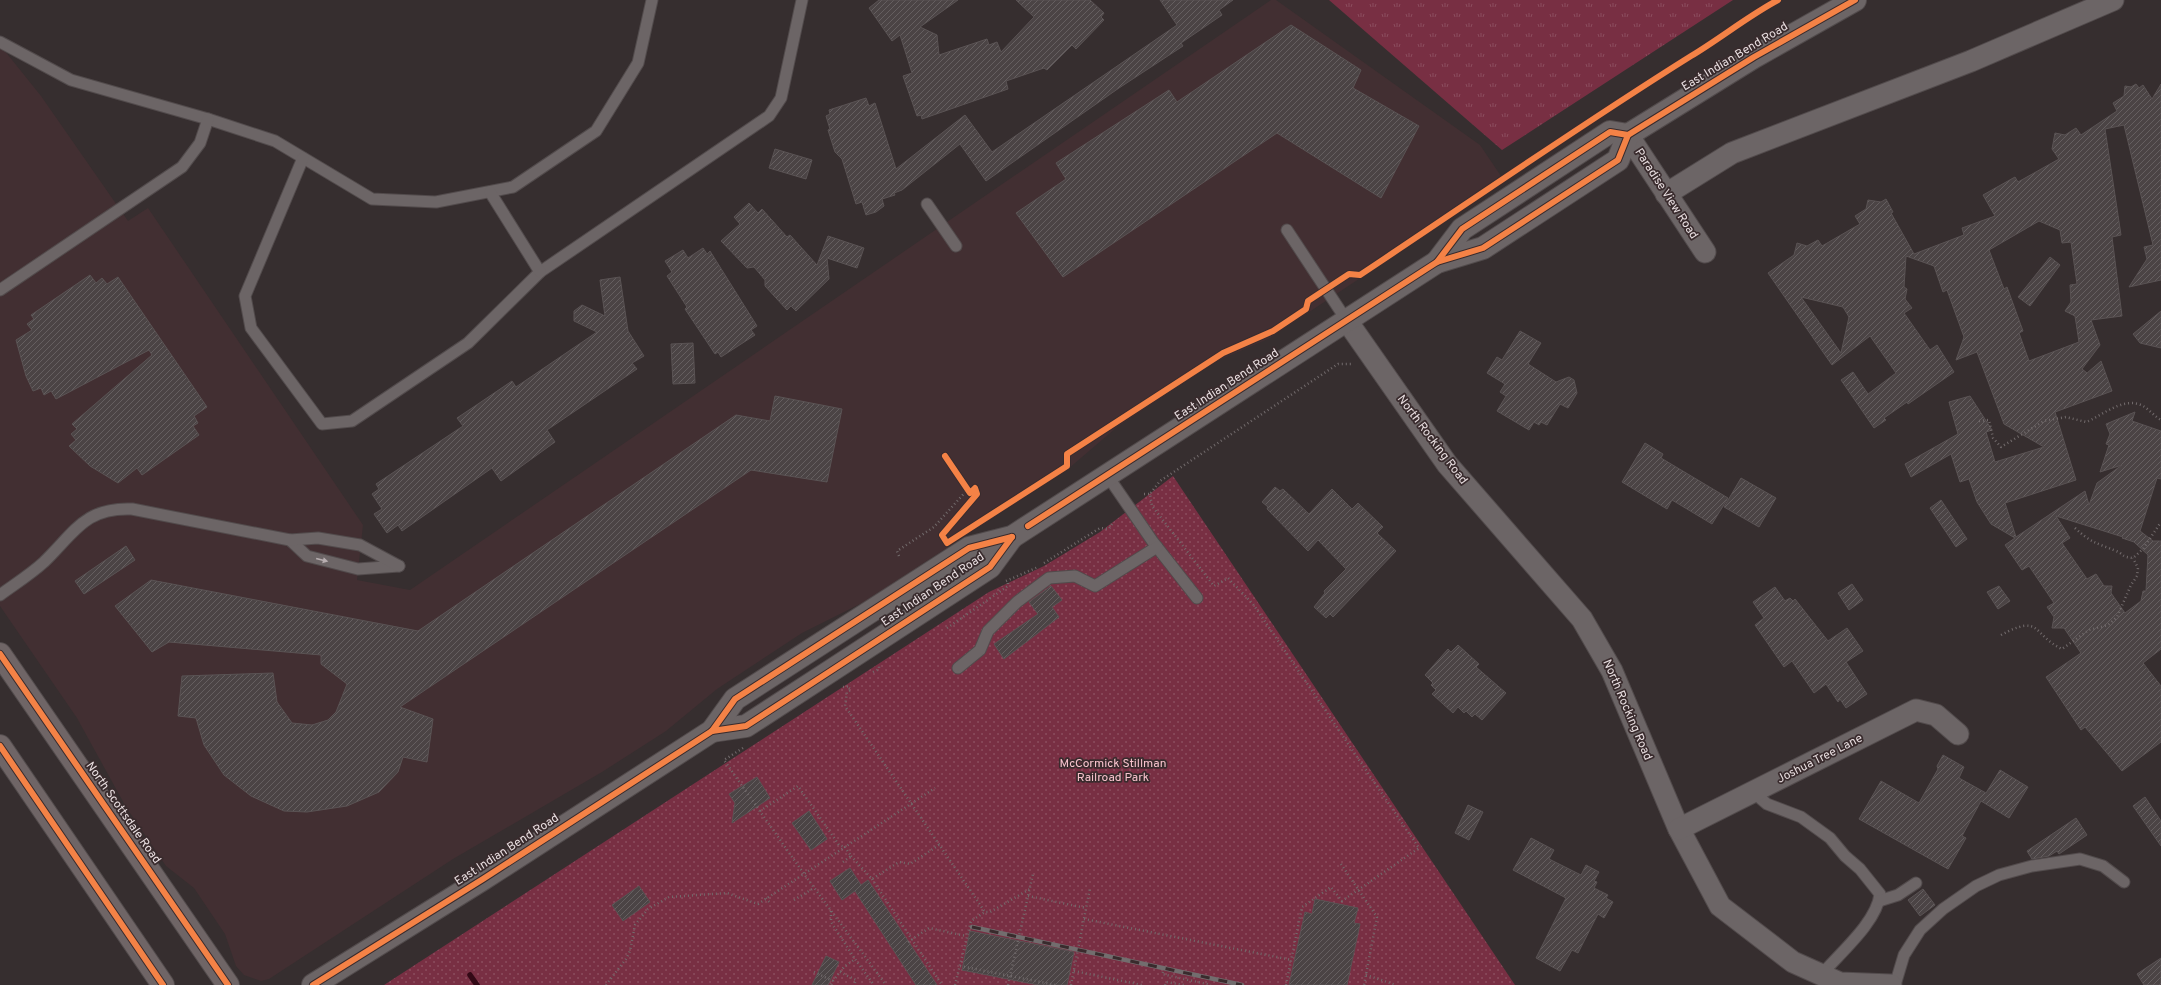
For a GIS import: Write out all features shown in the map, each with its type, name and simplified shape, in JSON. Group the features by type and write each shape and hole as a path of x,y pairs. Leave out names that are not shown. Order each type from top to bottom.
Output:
{"main road":[{"name":"East Indian Bend Road","path":"313,985 483,879 712,731 735,699 969,548 1012,537 1437,262 1483,248 1618,160 1628,135 1754,57 1855,0"},
{"name":"East Indian Bend Road","path":"712,731 746,726 990,567 1012,537"},
{"name":"North Scottsdale Road","path":"0,654 228,985"},
{"path":"0,746 163,985"}],"street":[{"path":"1666,194 1732,153 1971,61 2113,0"},
{"name":"Paradise View Road","path":"1628,135 1704,252"},
{"name":"North Rocking Road","path":"1347,320 1447,464 1582,619 1612,671 1658,784 1679,829 1720,906 1793,962 1840,983 1891,985"},
{"name":"Joshua Tree Lane","path":"1679,829 1916,710 1936,715 1958,734"}],"lane":[{"path":"0,42 71,80 208,119 275,141 372,199 436,202 512,187 596,131 638,63 652,0"},
{"path":"303,158 246,296 251,328 322,424 352,421 468,343 540,272 769,116 781,98 802,0"},
{"path":"0,290 182,167 200,143 208,119"},
{"path":"490,192 540,272"},
{"path":"927,204 956,246"},
{"path":"1286,230 1347,320"},
{"path":"1107,475 1157,547 1197,598"},
{"path":"0,595 43,563 83,521 98,512 118,508 132,509 290,540 318,538 360,545 399,566 358,569 307,556 290,540"},
{"path":"958,668 980,650 988,631 1017,602 1049,578 1075,576 1095,586 1157,547"},
{"path":"1753,792 1767,804 1801,817 1830,838 1872,882 1880,894 1879,905 1870,918 1821,974"},
{"path":"1895,985 1904,955 1920,930 1943,909 1976,886 1999,875 2032,866 2080,860 2104,866 2124,882"},
{"path":"1879,901 1898,895 1916,883"}],"path":[{"path":"1286,985 1302,907 1331,887 1342,901 1418,848 1253,604 1228,578 1214,586 1152,506 1150,494 1160,482 1338,364 1352,364 1356,360"},
{"path":"1979,421 1989,420 1993,438 2001,447 2040,423 2066,417 2086,422 2111,408 2129,404 2140,404 2161,420"},
{"path":"900,556 896,551 934,527 966,486 970,493 975,488"},
{"path":"1144,494 1150,494"},
{"path":"2075,528 2088,539 2103,547 2117,551 2123,557 2133,558 2143,549 2161,522"},
{"path":"2001,635 2014,628 2031,626 2037,628 2048,640 2062,649 2088,630 2108,625 2117,617 2131,585 2137,576 2138,568 2133,558"},
{"path":"947,628 1008,586 1008,580"},
{"path":"849,688 850,690 847,692 845,706 985,912"},
{"path":"724,760 814,888 886,985"},
{"path":"760,811 798,786 839,845 845,847 851,856 872,879 910,941 942,985"},
{"path":"606,985 626,959 630,951 635,925 646,907 669,898 700,894 727,893 758,904 935,788"},
{"path":"872,879 899,862 910,864 939,845"},
{"path":"843,862 851,856"},
{"path":"1341,864 1377,917 1364,985"},
{"path":"1008,985 1033,874"},
{"path":"794,900 814,888"},
{"path":"1071,985 1090,888"},
{"path":"955,985 971,920 985,912 990,912 1030,889"},
{"path":"1028,896 1086,908"},
{"path":"766,898 770,903"},
{"path":"831,910 830,922 874,985"},
{"path":"1084,919 1292,960"},
{"path":"910,941 929,928 966,936"},
{"path":"831,985 840,972 855,959"},
{"path":"960,966 1056,985"},
{"path":"1074,971 1142,985"},
{"path":"814,972 833,981"},
{"path":"840,972 856,980 854,985"},
{"path":"1163,972 1162,974 1212,985"},
{"path":"1366,975 1396,985"},
{"path":"1165,985 1166,982 1184,985"}],"shaded area":[{"path":"1271,0 1276,0 1480,145 1505,182 1270,338 1217,361 1117,427 1068,469 864,602 802,633 717,689 666,731 602,772 453,859 269,979 261,981 244,975 236,966 225,934 194,888 166,866 126,807 77,718 0,606 0,45 41,96 128,221 148,208 363,525 357,580 410,590"}],"green space":[{"path":"1329,0 1733,0 1502,150"},
{"name":"McCormick Stillman Railroad Park","path":"1173,476 1515,985 384,985 989,592 1044,566 1100,532"}],"building":[{"path":"879,0 958,0 920,27 937,35 939,55 987,39 989,45 997,42 1001,52 1034,17 1016,0 1090,0 1104,13 1101,17 1104,20 1076,49 1072,45 1047,70 1044,68 1006,81 1008,89 922,119 921,115 917,116 903,76 912,73 900,35 892,41 869,8"},
{"path":"1160,0 1233,0 1219,10 1222,15 1181,43 1183,46 1119,88 986,181 960,144 902,190 894,193 895,195 882,199 884,206 876,212 866,215 862,202 856,204 842,159 835,152 828,130 830,129 826,116 830,114 829,110 866,98 869,106 875,103 896,169 965,115 992,152 1177,25"},
{"path":"1291,25 1361,70 1353,88 1419,126 1381,198 1277,133 1063,277 1016,213 1066,179 1056,163 1169,90 1177,102"},
{"path":"2136,84 2139,88 2143,85 2152,99 2161,84 2161,280 2129,287 2147,259 2144,247 2153,245 2124,125 2105,129 2121,235 2112,237 2122,316 2091,320 2100,345 2082,369 2087,373 2101,361 2112,391 2055,412 2076,480 2005,503 2016,537 2085,491 2089,505 2097,483 2122,465 2100,472 2109,445 2106,444 2110,434 2106,424 2135,412 2132,421 2161,431 2161,479 2157,478 2140,531 2153,541 2161,541 2161,649 2143,663 2161,686 2161,742 2122,771 2085,727 2081,730 2046,677 2081,653 2064,628 2052,628 2054,617 2047,607 2054,603 2029,566 2022,570 2005,545 2015,538 1991,524 1977,502 1969,479 1960,482 1951,454 1911,477 1905,464 1958,434 1949,402 1970,396 1992,430 1986,432 1995,462 2044,447 2004,424 1977,352 1956,360 1964,337 1947,290 1943,292 1934,266 1906,256 1904,287 1907,289 1905,299 1912,308 1904,313 1930,350 1937,345 1954,372 1908,404 1907,402 1884,418 1886,420 1874,428 1841,380 1853,372 1868,394 1896,373 1870,336 1832,365 1768,273 1794,255 1797,243 1807,246 1818,240 1822,246 1860,224 1855,216 1866,209 1868,200 1881,202 1886,199 1893,212 1891,213 1914,254 1964,235 1962,228 1995,216 1983,195 2015,177 2018,182 2059,159 2052,149 2055,133 2065,135 2076,128 2081,135 2117,111 2113,103 2124,96 2125,86 2131,87","holes":["2039,221 2060,230 2062,243 2071,242 2077,284 2070,285 2071,302 2065,311 2075,316 2079,342 2029,361 2019,333 2023,331 2007,287 2004,289 1989,250","1801,297 1843,307 1849,317 1841,353","2056,516 2123,537 2122,538 2134,542 2148,555 2146,591 2143,591 2141,601 2125,613 2111,593 2112,586 2104,586 2096,574 2087,579 2062,543 2070,538"]},
{"path":"775,149 812,160 806,179 769,168"},
{"path":"749,203 758,213 762,209 787,237 790,235 817,265 828,236 864,248 857,268 827,258 829,279 796,311 791,306 787,310 765,286 765,280 754,267 747,268 721,241 740,224 734,217"},
{"path":"703,248 707,254 710,251 757,326 751,330 755,335 721,357 718,352 715,354 685,309 687,307 667,276 672,272 665,261 683,250 688,258"},
{"path":"2050,257 2060,265 2030,306 2018,297"},
{"path":"90,275 96,283 102,278 107,284 118,277 207,407 194,416 198,423 193,426 199,435 142,475 137,468 118,483 90,466 69,446 76,440 71,434 77,429 72,424 152,355 149,350 56,399 51,391 44,395 41,388 33,391 26,376 16,340 32,330 27,324 34,319 31,315"},
{"path":"620,277 628,331 644,356 632,363 637,369 547,430 555,442 501,481 492,468 402,531 398,525 387,533 374,514 382,509 372,494 379,489 376,484 463,426 457,418 512,381 516,387 597,332 574,321 574,311 582,305 605,316 600,280"},
{"path":"2161,311 2161,348 2140,343 2133,334"},
{"path":"1520,331 1541,343 1528,364 1556,382 1569,377 1574,380 1577,393 1568,408 1560,404 1547,425 1541,422 1539,425 1534,422 1529,430 1497,411 1506,396 1500,392 1505,384 1487,373 1497,357 1502,360"},
{"path":"693,343 695,383 673,384 671,344"},
{"path":"775,396 842,409 827,482 751,470 400,707 433,719 427,762 403,757 398,772 379,792 347,806 307,812 284,811 251,796 224,775 204,745 196,718 178,716 182,676 273,673 277,702 292,723 312,725 328,720 336,712 347,684 321,664 321,655 169,642 152,652 115,606 151,580 418,631 736,415 770,421"},
{"path":"1645,443 1663,454 1661,458 1728,498 1712,524 1672,500 1667,509 1622,482"},
{"path":"1741,478 1776,498 1759,527 1724,507"},
{"path":"1275,487 1280,491 1283,489 1309,514 1332,489 1352,509 1358,503 1383,527 1377,533 1396,551 1333,617 1330,614 1326,618 1314,607 1325,593 1324,591 1346,569 1318,540 1308,551 1267,509 1268,507 1262,502"},
{"path":"1941,500 1967,539 1956,547 1930,508"},
{"path":"126,546 135,560 84,594 75,581"},
{"path":"1852,584 1863,600 1849,610 1838,593"},
{"path":"1051,586 1062,600 1052,607 1059,617 1004,659 994,644 1038,614 1029,602"},
{"path":"1999,586 2010,601 1998,609 1987,592"},
{"path":"1775,587 1785,601 1790,598 1793,601 1795,599 1828,641 1847,628 1863,651 1846,662 1867,694 1846,708 1840,699 1838,702 1826,684 1814,693 1792,661 1784,667 1755,625 1764,618 1753,602"},
{"path":"1458,645 1479,664 1476,667 1506,693 1482,720 1475,714 1472,717 1466,711 1464,713 1458,707 1453,713 1432,694 1436,690 1431,685 1433,683 1425,675 1448,649 1451,652"},
{"path":"1943,755 1964,767 1959,778 1986,793 2000,770 2028,787 2009,818 1981,801 1962,836 1966,838 1948,869 1859,819 1881,781 1919,803 1938,769 1937,766"},
{"path":"757,777 770,798 732,823 735,803 729,794"},
{"path":"2145,797 2161,821 2161,846 2133,806"},
{"path":"1468,805 1483,812 1469,840 1455,833"},
{"path":"809,811 827,839 811,850 792,823"},
{"path":"2076,818 2087,835 2059,854 2057,851 2049,856 2032,859 2027,851"},
{"path":"1531,838 1554,850 1549,859 1581,875 1586,865 1599,872 1594,881 1597,882 1594,888 1608,895 1606,898 1613,902 1604,918 1598,914 1578,953 1572,950 1560,971 1536,958 1566,898 1513,870"},
{"path":"850,868 861,885 868,880 937,985 916,985 855,891 842,900 830,881"},
{"path":"639,886 650,902 623,921 612,905"},
{"path":"1923,889 1935,905 1920,916 1908,900"},
{"path":"1315,899 1358,908 1354,923 1360,924 1347,985 1289,985 1305,912 1312,914"},
{"path":"970,931 1074,952 1067,985 1038,985 962,970"},
{"path":"826,956 839,962 828,985 812,985"},
{"path":"2161,958 2161,985 2144,985 2137,974"}],"waterway":[{"path":"470,975 477,985"}],"railway":[{"path":"972,927 1242,985"}],"cycle path":[{"path":"945,456 970,493 975,488 977,494 942,535 947,543 1067,466 1067,454 1223,353 1273,331 1306,309 1308,301 1349,274 1360,275 1608,109 1778,0"},
{"path":"1028,526 1437,262 1483,248 1618,160 1628,135 1754,57 1855,0"},
{"path":"1437,262 1462,229 1610,132 1628,135"},
{"path":"712,731 746,726 990,567 1012,537"},
{"path":"313,985 483,879 712,731 735,699 969,548 1012,537"},
{"path":"0,654 228,985"},
{"path":"0,746 163,985"}]}
